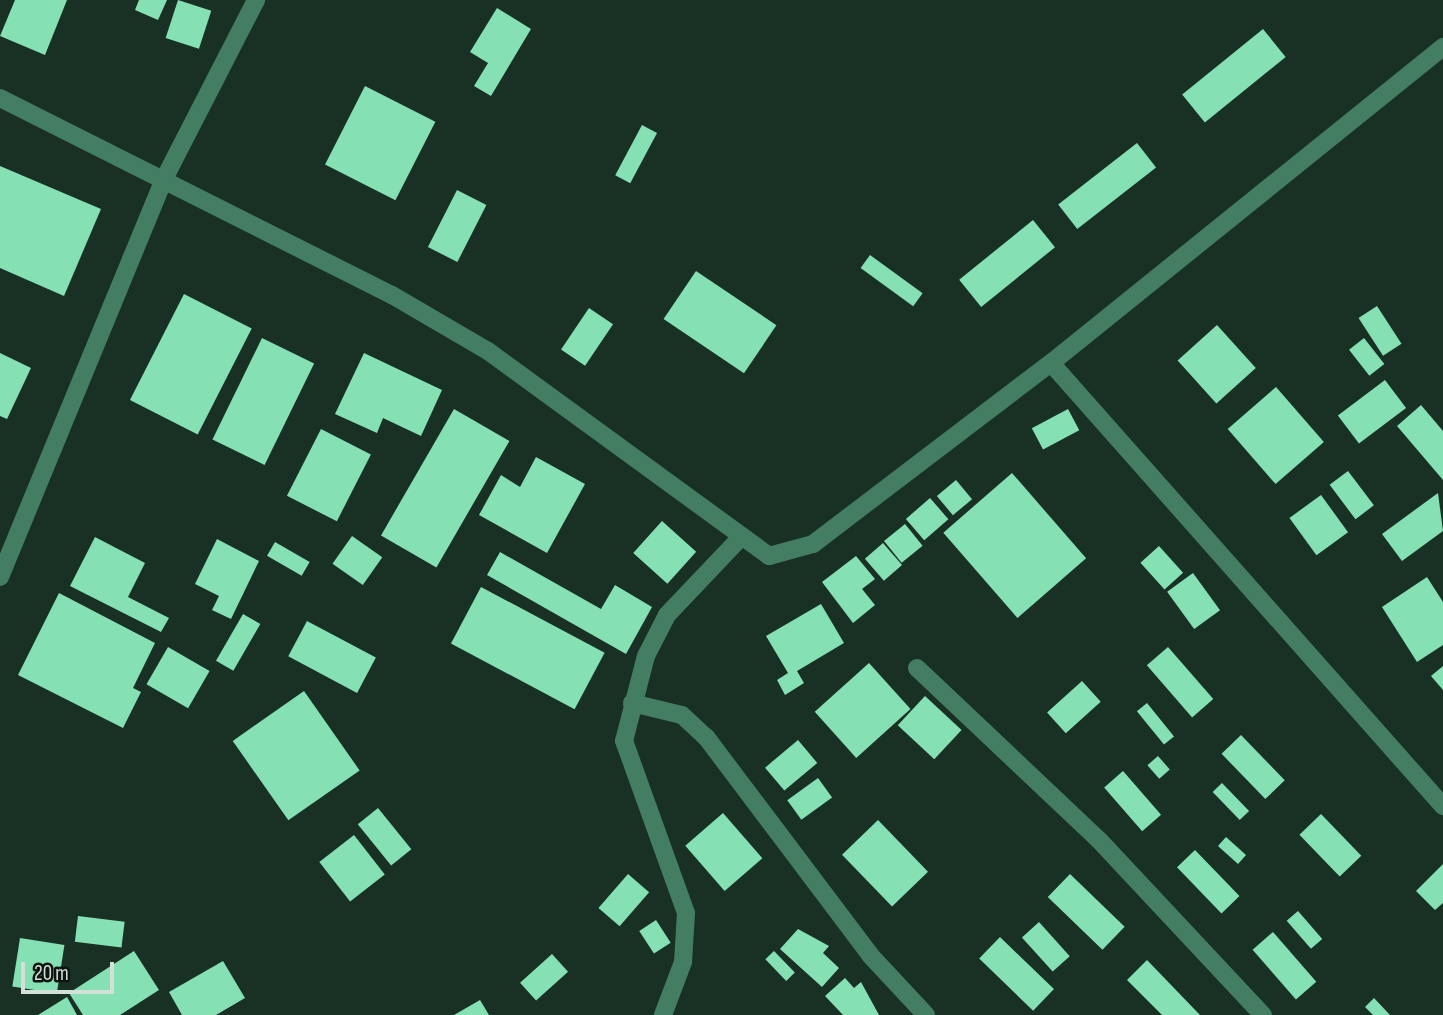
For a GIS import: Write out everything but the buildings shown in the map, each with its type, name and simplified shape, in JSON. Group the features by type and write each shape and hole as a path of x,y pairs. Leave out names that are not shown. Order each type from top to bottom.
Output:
{"street":[{"path":"0,577 162,183 256,0"},
{"path":"0,98 162,183 392,295 488,351 739,539 769,556 813,544 1051,363 1443,47"},
{"path":"1051,363 1443,806"},
{"path":"663,1015 683,962 686,913 633,778 624,741 646,656 667,615 739,539"},
{"path":"917,667 1099,840 1263,1015"},
{"path":"632,703 682,715 706,737 870,955 926,1015"}]}
